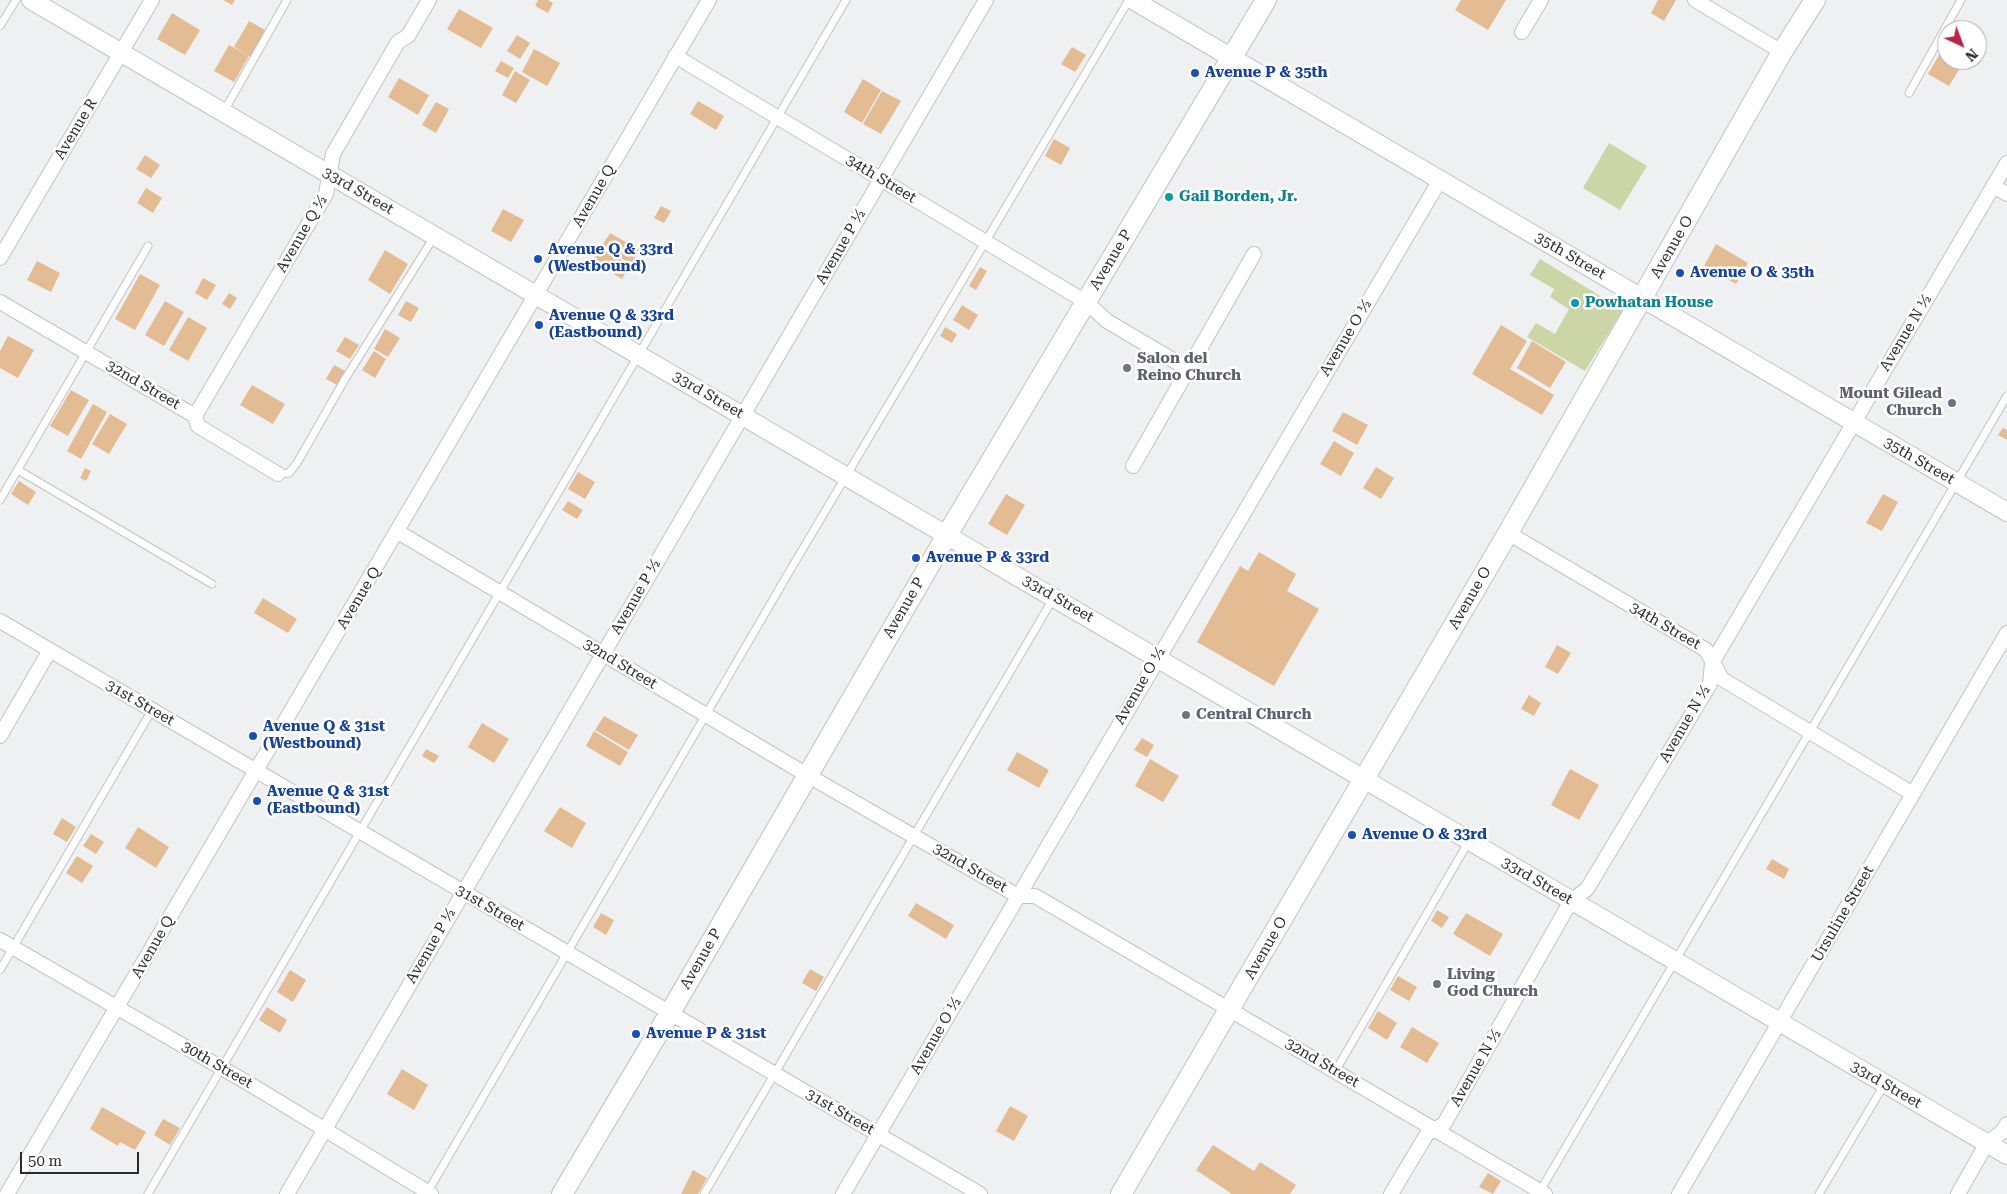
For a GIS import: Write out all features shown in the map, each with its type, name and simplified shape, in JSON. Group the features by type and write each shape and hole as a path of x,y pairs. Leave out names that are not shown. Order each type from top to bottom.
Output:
{"main road":[{"name":"Avenue P","path":"562,1194 670,1013 947,534 1266,0"},
{"name":"Avenue O","path":"1121,1194 1508,533 1782,52 1815,0"}],"street":[{"name":"33rd Street","path":"31,0 120,54 330,174 1884,1085 2007,1155"},
{"name":"Avenue R","path":"0,258 152,0"},
{"name":"Avenue Q ½","path":"195,416 324,198 333,154 398,42 408,36 429,0"},
{"name":"Avenue Q","path":"8,1194 709,0"},
{"name":"Avenue P ½","path":"287,1194 986,0"},
{"name":"35th Street","path":"1133,0 2007,512"},
{"path":"1522,32 1541,0"},
{"path":"1695,0 1782,52"},
{"name":"34th Street","path":"675,56 1086,302 1107,321 1188,369"},
{"name":"Avenue N ½","path":"1391,1194 1427,1134 1444,1124 1571,901 1587,889 1710,684 1712,663 2007,163"},
{"name":"Avenue O ½","path":"843,1194 1440,180"},
{"path":"1993,186 2007,194"},
{"path":"1133,466 1254,254"},
{"name":"32nd Street","path":"0,302 195,416 198,426 278,474"},
{"name":"32nd Street","path":"398,532 807,775 1018,896 1035,896 1542,1192"},
{"name":"34th Street","path":"1508,533 1706,650 1722,679 1913,794"},
{"name":"31st Street","path":"0,621 980,1194"},
{"name":"Ursuline Street","path":"1679,1194 2007,633"},
{"path":"0,736 50,650"},
{"name":"30th Street","path":"0,940 222,1068 428,1193"},
{"path":"1958,1194 1987,1143 2002,1132 2007,1124"}],"lane":[{"path":"0,26 16,0"},
{"path":"223,113 287,0"},
{"path":"148,1194 846,0"},
{"path":"428,1193 846,476 1129,0"},
{"path":"1909,93 1961,0"},
{"path":"278,474 289,472 297,463 345,379 434,236"},
{"path":"0,500 148,246"},
{"path":"1542,1192 1809,731 2007,396"},
{"path":"18,470 212,584"},
{"path":"704,1194 1054,597"},
{"path":"0,970 152,710"},
{"path":"1336,1070 1469,841"},
{"path":"1819,1194 1884,1085"}],"green space":[{"path":"1609,143 1647,166 1620,210 1583,188"},
{"path":"1540,259 1623,310 1585,371 1527,337 1536,323 1555,334 1569,309 1550,297 1554,289 1530,275"}],"building":[{"path":"223,0 235,0 232,5"},
{"path":"538,0 548,0 553,3 548,13 535,6"},
{"path":"1461,0 1506,0 1488,30 1455,10"},
{"path":"1658,0 1676,0 1664,21 1651,13"},
{"path":"459,9 493,28 481,48 447,29"},
{"path":"172,13 200,30 185,55 157,39"},
{"path":"249,21 267,31 251,57 234,47"},
{"path":"517,35 530,43 520,59 507,51"},
{"path":"229,45 249,56 234,82 214,71"},
{"path":"1072,47 1086,55 1075,72 1061,64"},
{"path":"534,49 560,63 547,86 522,72"},
{"path":"1937,59 1937,70 1959,70 1949,86 1928,74"},
{"path":"501,61 514,68 508,78 495,71"},
{"path":"515,71 530,80 516,103 502,95"},
{"path":"399,78 429,95 418,115 388,97"},
{"path":"863,79 881,90 862,123 844,112"},
{"path":"882,91 901,101 881,134 863,124"},
{"path":"698,101 724,116 716,130 690,114"},
{"path":"436,102 449,109 436,133 422,125"},
{"path":"1054,139 1070,148 1061,165 1045,156"},
{"path":"145,155 160,165 151,178 136,169"},
{"path":"146,188 162,198 153,213 137,203"},
{"path":"661,206 671,211 664,223 654,218"},
{"path":"503,209 524,220 511,242 491,231"},
{"path":"610,233 640,250 631,264 602,246"},
{"path":"1716,244 1748,263 1736,284 1704,266"},
{"path":"600,247 630,265 622,279 592,261"},
{"path":"385,250 408,264 390,294 368,280"},
{"path":"37,261 60,273 51,292 27,280"},
{"path":"980,267 987,271 976,290 969,286"},
{"path":"140,274 160,285 135,330 115,319"},
{"path":"203,278 216,285 207,300 195,293"},
{"path":"229,293 237,298 230,309 222,304"},
{"path":"165,301 184,312 164,346 145,335"},
{"path":"406,301 419,308 411,322 398,315"},
{"path":"962,305 978,315 969,330 953,320"},
{"path":"188,317 207,328 188,361 169,350"},
{"path":"1501,325 1527,341 1510,369 1554,395 1542,415 1472,374"},
{"path":"945,327 957,334 952,343 940,336"},
{"path":"385,329 400,338 388,357 374,349"},
{"path":"8,336 34,350 18,378 0,368 0,351"},
{"path":"345,337 359,345 350,359 336,351"},
{"path":"1532,341 1566,362 1550,388 1517,368"},
{"path":"374,351 386,359 375,378 362,370"},
{"path":"334,365 345,371 337,385 326,379"},
{"path":"252,385 285,404 273,424 240,405"},
{"path":"71,390 89,400 68,436 50,426"},
{"path":"93,404 107,412 81,459 67,451"},
{"path":"1343,412 1368,425 1357,445 1332,431"},
{"path":"110,414 127,424 109,454 92,444"},
{"path":"2003,428 2007,430 2007,440 1998,435"},
{"path":"1334,441 1354,453 1341,476 1320,464"},
{"path":"1376,467 1394,478 1381,499 1363,488"},
{"path":"85,468 91,471 86,481 80,478"},
{"path":"578,472 595,482 585,499 568,489"},
{"path":"19,481 36,492 28,505 11,494"},
{"path":"1006,494 1025,505 1007,535 988,524"},
{"path":"1883,494 1898,502 1882,531 1866,523"},
{"path":"568,501 583,510 577,519 562,510"},
{"path":"1259,552 1296,574 1287,591 1319,609 1274,686 1197,642 1240,566 1248,571"},
{"path":"263,598 297,619 288,633 254,613"},
{"path":"1557,645 1571,653 1558,674 1545,667"},
{"path":"1529,695 1541,703 1534,716 1521,709"},
{"path":"604,716 638,735 629,750 595,730"},
{"path":"482,723 509,739 494,763 468,747"},
{"path":"594,731 628,752 620,766 586,746"},
{"path":"1142,738 1154,745 1147,757 1134,750"},
{"path":"426,749 439,756 434,763 422,756"},
{"path":"1017,752 1049,770 1039,788 1007,770"},
{"path":"1150,759 1179,776 1163,802 1135,786"},
{"path":"1570,769 1599,785 1579,820 1551,805"},
{"path":"560,807 586,823 572,848 544,831"},
{"path":"62,818 76,827 67,842 53,834"},
{"path":"138,827 169,847 156,868 125,848"},
{"path":"91,834 104,842 96,854 83,846"},
{"path":"77,856 93,866 82,883 66,873"},
{"path":"1772,859 1789,869 1784,879 1766,869"},
{"path":"916,903 954,925 946,939 908,916"},
{"path":"1437,910 1449,917 1442,928 1431,921"},
{"path":"601,913 614,920 606,935 593,927"},
{"path":"1466,913 1503,934 1490,956 1453,934"},
{"path":"810,969 824,977 816,991 802,983"},
{"path":"290,970 306,980 293,1002 277,992"},
{"path":"1398,976 1417,987 1409,1001 1390,990"},
{"path":"267,1007 287,1020 280,1033 259,1020"},
{"path":"1378,1011 1397,1023 1387,1040 1368,1028"},
{"path":"1412,1027 1439,1043 1427,1063 1400,1047"},
{"path":"402,1069 428,1085 414,1110 387,1094"},
{"path":"1010,1106 1028,1116 1014,1141 996,1131"},
{"path":"102,1107 146,1132 135,1150 120,1142 118,1146 90,1129"},
{"path":"163,1119 180,1128 170,1145 154,1135"},
{"path":"1213,1145 1254,1171 1260,1162 1296,1185 1290,1194 1232,1194 1196,1170"},
{"path":"693,1170 707,1178 698,1194 681,1194"},
{"path":"1488,1173 1501,1181 1493,1194 1479,1187"}],"place":[{"name":"Avenue P & 35th","path":"1195,73"},
{"name":"Gail Borden, Jr.","path":"1169,197"},
{"name":"Avenue Q & 33rd (Westbound)","path":"538,259"},
{"name":"Avenue O & 35th","path":"1680,273"},
{"name":"Powhatan House","path":"1575,303"},
{"name":"Avenue Q & 33rd (Eastbound)","path":"539,325"},
{"name":"Salon del Reino Church","path":"1127,368"},
{"name":"Mount Gilead Church","path":"1952,403"},
{"name":"Avenue P & 33rd","path":"916,558"},
{"name":"Central Church","path":"1186,715"},
{"name":"Avenue Q & 31st (Westbound)","path":"253,736"},
{"name":"Avenue Q & 31st (Eastbound)","path":"257,801"},
{"name":"Avenue O & 33rd","path":"1352,835"},
{"name":"Living God Church","path":"1437,984"},
{"name":"Avenue P & 31st","path":"636,1034"}]}
